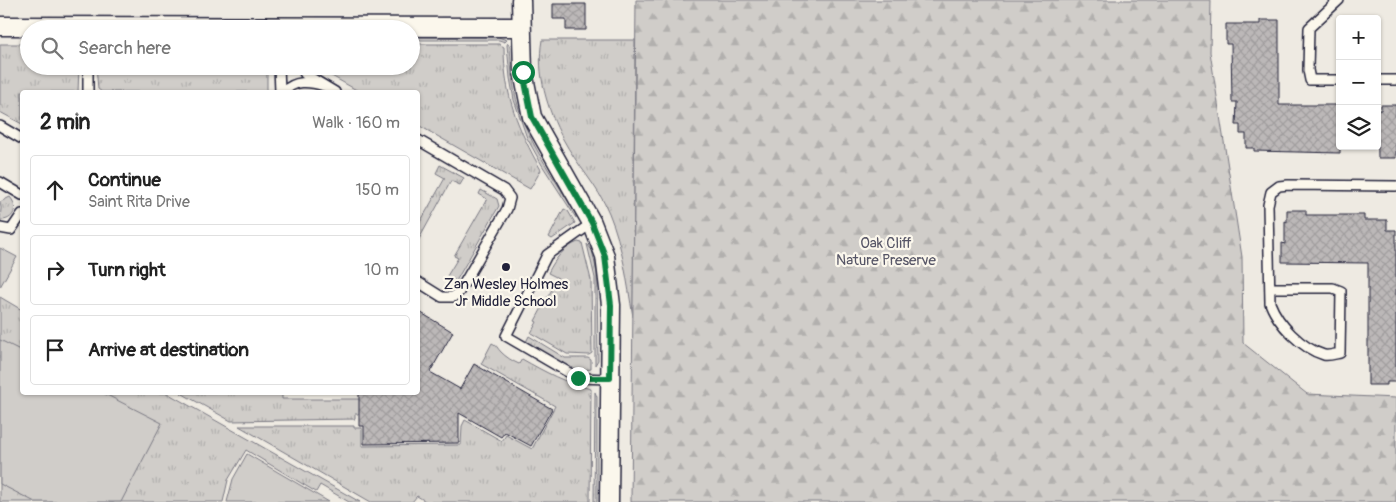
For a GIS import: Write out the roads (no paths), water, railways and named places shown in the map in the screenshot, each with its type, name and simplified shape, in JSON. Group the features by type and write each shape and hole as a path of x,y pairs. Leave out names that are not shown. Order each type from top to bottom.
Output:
{"street":[{"path":"520,0 523,72 532,117 592,223 605,256 611,305 609,502"},
{"path":"0,26 20,26"},
{"path":"420,27 521,27"}],"lane":[{"path":"1336,80 1310,80 1308,70 1309,28 1338,0"},
{"path":"88,75 88,90"},
{"path":"280,75 281,90"},
{"path":"307,75 331,90"},
{"path":"1381,80 1396,80"},
{"path":"284,90 291,85 301,82 324,86"},
{"path":"0,126 20,138"},
{"path":"420,141 504,190 510,198 510,204 459,292 452,298 442,297 420,283"},
{"path":"0,182 20,194"},
{"path":"1270,288 1333,288 1341,291 1340,353 1326,356 1306,347 1273,312 1270,303 1268,205 1271,192 1279,186 1288,185 1396,186"},
{"path":"0,228 11,230 20,217"},
{"path":"592,223 547,255 506,336 578,378 610,378"}],"place":[{"name":"Zan Wesley Holmes Jr Middle School","path":"506,267"}],"park label":[{"name":"Oak Cliff Nature Preserve","path":"886,252"}]}
